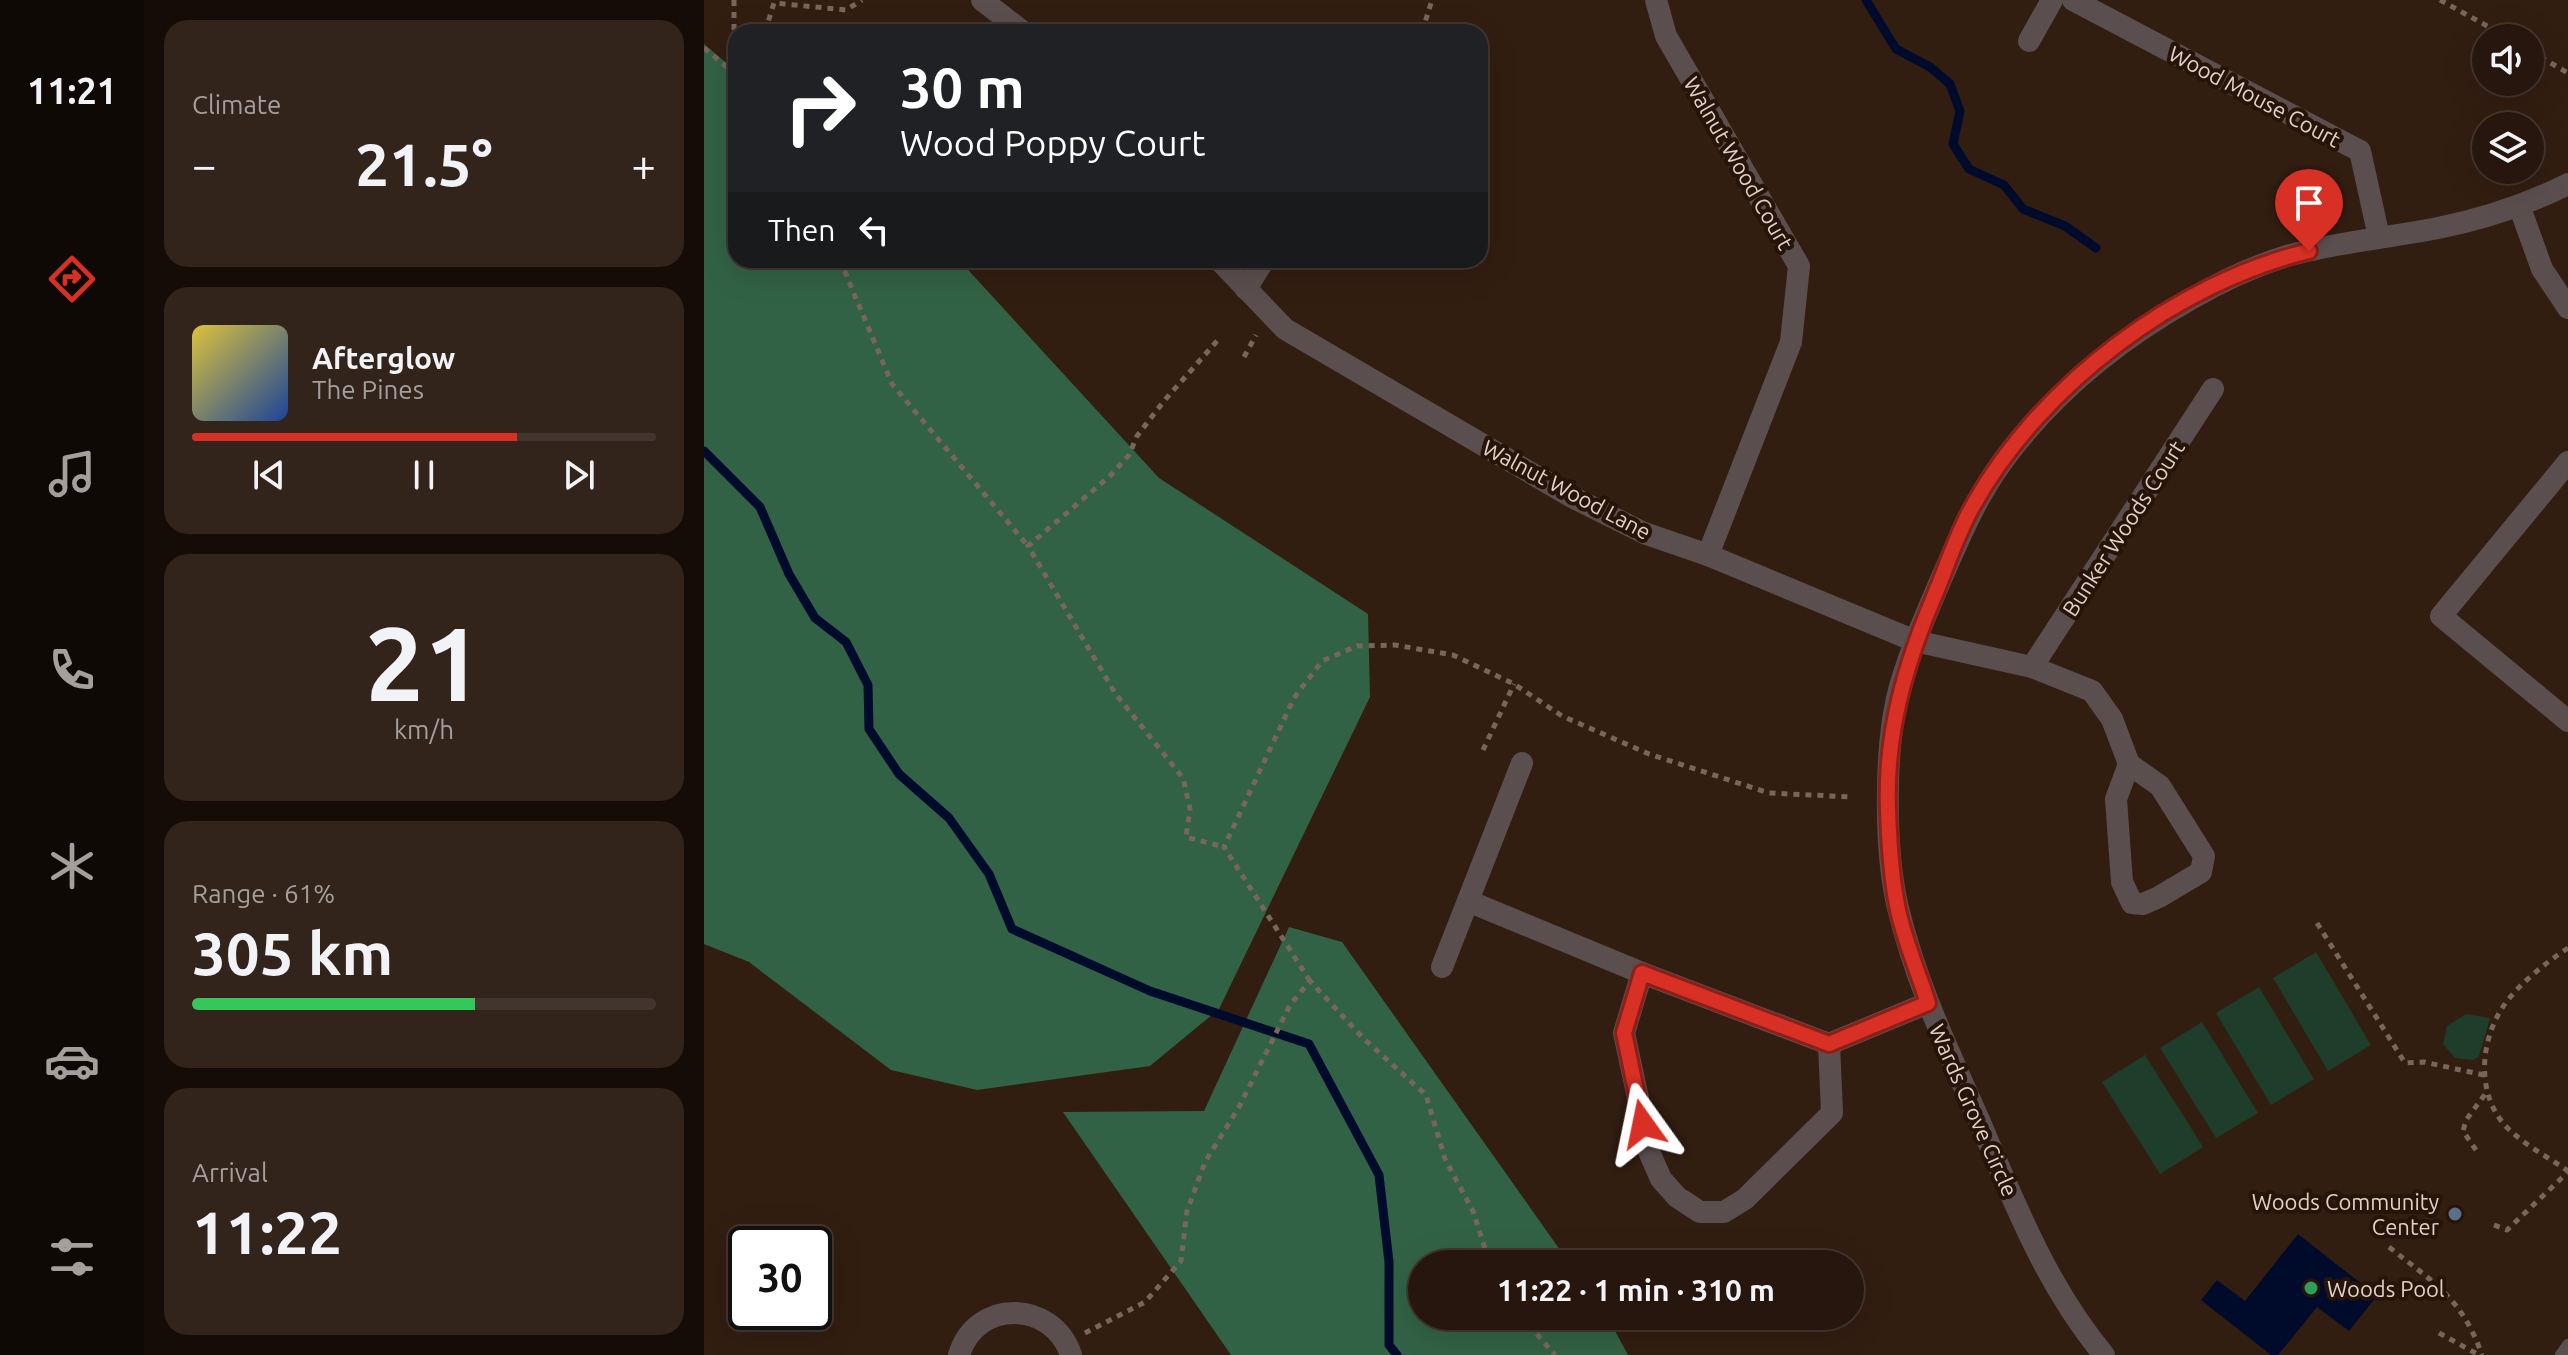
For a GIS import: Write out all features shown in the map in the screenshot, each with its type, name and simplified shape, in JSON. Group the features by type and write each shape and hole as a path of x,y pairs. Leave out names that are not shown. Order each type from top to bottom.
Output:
{"street":[{"path":"982,0 1013,24"},
{"name":"Walnut Wood Court","path":"1656,0 1666,36 1799,266 1791,342 1708,555"},
{"path":"2029,41 2052,0"},
{"name":"Wood Mouse Court","path":"2073,0 2360,151 2379,237"},
{"name":"Wards Grove Circle","path":"2104,1355 2082,1328 2025,1226 1928,1003 1897,906 1888,807 1900,686 1915,641 1973,505 2037,419 2079,378 2153,322 2235,276 2284,257 2438,228 2520,208 2568,184"},
{"path":"2520,208 2542,269 2568,308"},
{"name":"Walnut Wood Lane","path":"1226,268 1285,329 1572,497 1644,533 1708,555 1915,641 2032,667 2092,691 2112,719 2129,764"},
{"path":"1246,289 1259,268"},
{"name":"Bunker Woods Court","path":"2032,667 2213,389"},
{"path":"2568,462 2441,616 2568,721"},
{"path":"1442,967 1522,763"},
{"path":"2129,764 2160,786 2204,856 2205,865 2201,872 2143,904 2132,903 2122,882 2116,799 2129,764"},
{"path":"1468,901 1642,973 1829,1044 1928,1003"},
{"path":"1642,973 1624,1033 1650,1154 1661,1179 1677,1197 1700,1212 1724,1212 1745,1199 1832,1113 1829,1044"},
{"path":"959,1355 973,1333 1009,1311 1029,1312 1048,1323 1069,1348"}],"path":[{"path":"734,0 734,24"},
{"path":"767,24 774,3 846,10 862,0"},
{"path":"1424,24 1432,0"},
{"path":"2440,0 2484,24"},
{"path":"704,48 728,68"},
{"path":"2544,59 2568,73"},
{"path":"843,268 892,384 1028,546 1115,693 1183,778 1190,809 1186,837 1224,847 1310,981 1364,1039 1426,1095 1445,1159 1473,1211 1486,1250"},
{"path":"1244,357 1258,331"},
{"path":"1028,546 1111,475 1129,455 1137,436 1164,401 1217,341"},
{"path":"1224,847 1294,698 1322,661 1357,646 1395,645 1453,655 1514,684 1562,716 1649,754 1769,793 1852,797"},
{"path":"1483,750 1514,684"},
{"path":"2317,923 2405,1063 2424,1062 2484,1075"},
{"path":"2494,1225 2507,1230 2568,1172 2503,1123 2486,1093 2484,1075 2497,1017 2512,996 2568,948"},
{"path":"1069,1348 1145,1302 1181,1261 1195,1186 1266,1056 1290,1005 1310,981"},
{"path":"2476,1150 2463,1131 2466,1120 2486,1093"},
{"path":"2389,1247 2456,1302 2472,1328 2480,1355"},
{"path":"1533,1330 1555,1355"},
{"path":"2439,1333 2480,1355"}],"green space":[{"path":"704,44 728,64 728,268 966,268 1159,478 1368,614 1370,697 1219,1009 1150,1066 977,1090 891,1070 749,962 704,944"},
{"path":"1289,927 1342,942 1560,1250 1408,1250 1408,1330 1615,1330 1628,1355 1231,1355 1063,1112 1204,1111"},
{"path":"2316,952 2371,1045 2328,1071 2273,978"},
{"path":"2259,987 2314,1079 2271,1105 2216,1013"},
{"path":"2466,1014 2490,1018 2479,1056 2474,1060 2455,1058 2443,1044 2447,1026"},
{"path":"2202,1022 2258,1113 2216,1138 2160,1048"},
{"path":"2145,1055 2203,1147 2160,1174 2102,1082"}],"water":[{"name":"Woods Pool","path":"2298,1234 2377,1296 2349,1331 2317,1307 2278,1355 2271,1355 2201,1300 2217,1280 2245,1301"}],"waterway":[{"path":"1866,0 1896,49 1930,67 1950,84 1960,111 1953,144 1969,169 2004,185 2023,209 2065,226 2096,248"},
{"path":"704,451 760,507 789,574 815,618 846,642 868,685 869,729 899,774 949,818 989,874 1012,929 1150,991 1309,1044 1379,1175 1389,1262 1389,1345 1397,1355"}],"place":[{"name":"Woods Community Center","path":"2455,1214"},
{"name":"Woods Pool","path":"2311,1288"}],"route":[{"path":"1643,1124 1624,1033 1642,973 1829,1044 1928,1003 1897,906 1888,807 1892,734 1900,686 1915,641 1973,505 2037,419 2079,378 2121,344 2193,298 2235,276 2309,251"}]}
